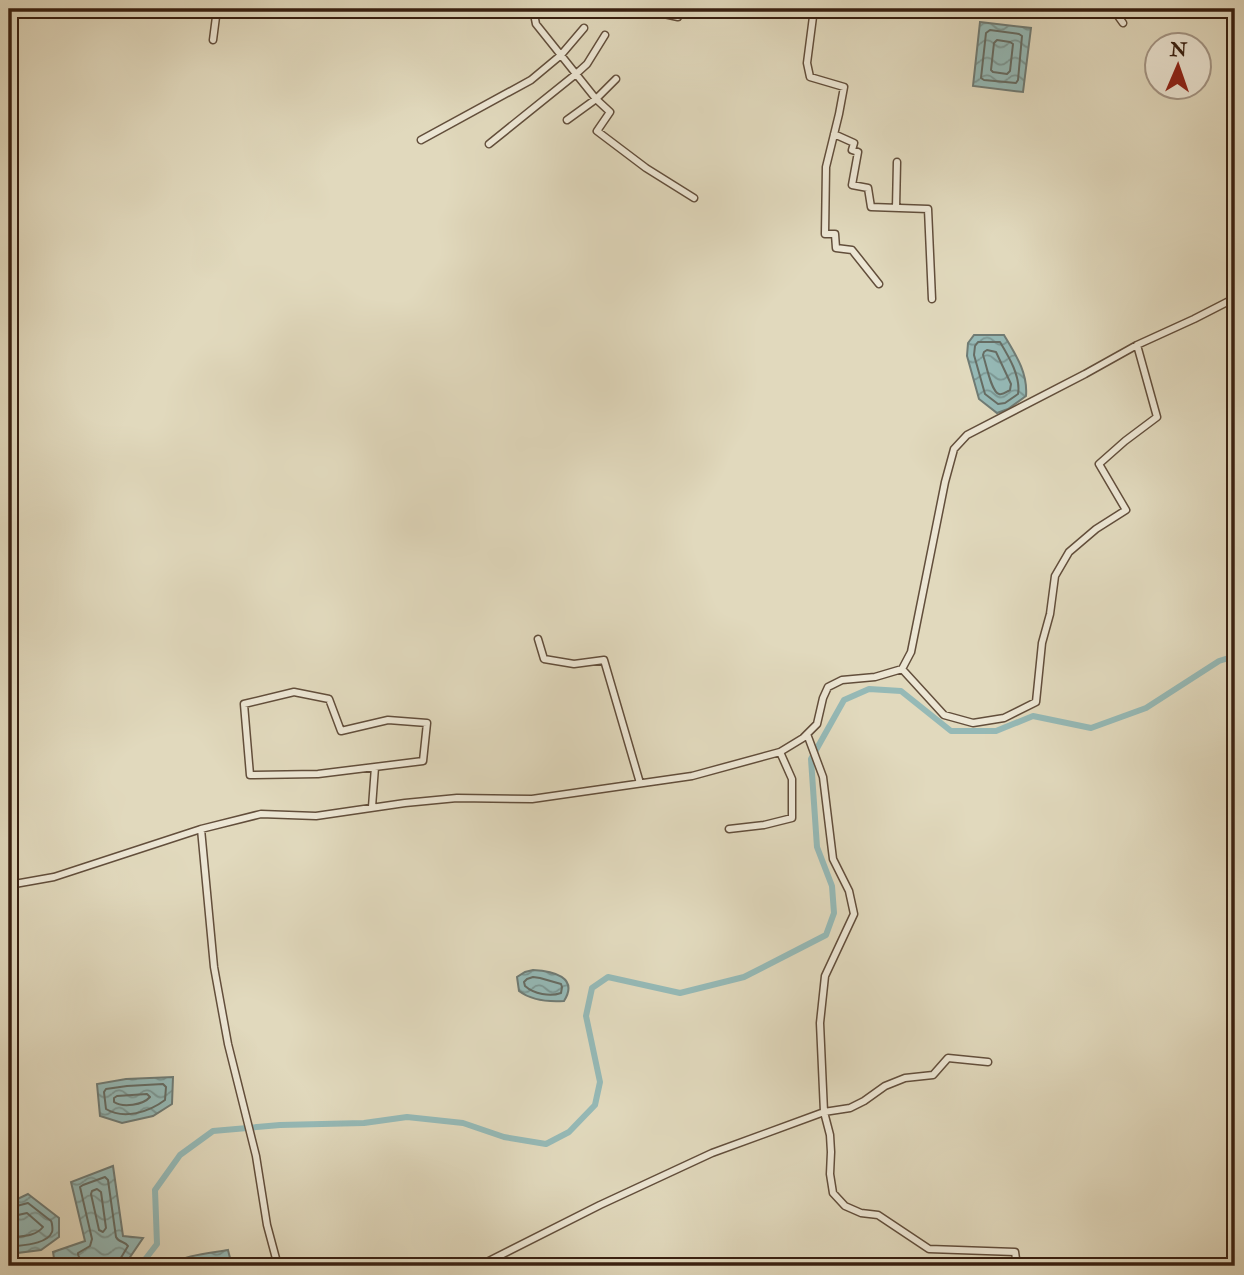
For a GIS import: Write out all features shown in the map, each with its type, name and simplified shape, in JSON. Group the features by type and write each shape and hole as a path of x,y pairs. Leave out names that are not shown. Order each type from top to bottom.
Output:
{"street":[{"path":"213,40 218,9"},
{"path":"533,9 537,24 610,113 597,131 646,168 694,198"},
{"path":"641,9 678,17 682,9"},
{"path":"814,9 807,63 810,77 844,87 826,167 825,234 835,234 836,248 852,250 879,285"},
{"path":"1113,9 1123,23"},
{"path":"421,140 531,80 561,55 584,28"},
{"path":"489,144 587,64 605,35"},
{"path":"568,120 596,99 616,79"},
{"path":"834,134 854,143 852,150 858,152 852,185 868,188 871,207 928,209 932,299"},
{"path":"896,208 897,162"},
{"path":"9,886 54,877 201,829 261,814 316,816 457,798 532,799 692,776 780,752 807,736 817,724 828,687 842,680 875,677 902,670 911,652 945,481 954,449 967,435 1137,345 1235,298"},
{"path":"902,670 944,715 973,723 1004,718 1036,702 1042,643 1050,614 1055,576 1069,552 1096,529 1126,509 1099,464 1157,417 1137,345"},
{"path":"538,639 544,659 574,664 604,660 640,783"},
{"path":"295,692 329,699 341,731 388,720 427,723 423,761 375,767 318,774 250,775 244,704 295,692"},
{"path":"807,736 822,777 834,859 849,891 854,914 825,976 820,1023 824,1112 830,1135 833,1193 845,1206 861,1213 878,1215 929,1250 1015,1252 1017,1266"},
{"path":"729,829 792,818 792,779 780,752"},
{"path":"372,807 375,767"},
{"path":"201,829 214,967 228,1044 278,1266"},
{"path":"479,1266 610,1200 712,1153 824,1112 850,1108 885,1086 905,1079 933,1075 948,1058 988,1062"}],"water":[{"path":"980,22 1031,28 1023,92 973,86"},
{"path":"974,335 1004,335 1020,364 1026,396 1008,409 997,413 979,399 967,356 968,343"},
{"path":"533,970 556,974 566,981 568,993 564,1001 540,1000 519,991 517,977"},
{"path":"173,1077 172,1104 153,1116 122,1123 100,1116 97,1084 126,1079"},
{"path":"113,1166 123,1236 143,1238 121,1266 82,1266 71,1260 55,1265 53,1252 85,1241 71,1182"},
{"path":"28,1194 59,1218 59,1237 41,1250 9,1254 9,1206 11,1202"},
{"path":"228,1250 232,1266 169,1266 189,1257"}],"waterway":[{"path":"140,1266 157,1244 155,1190 180,1155 213,1131 280,1125 364,1123 407,1117 463,1123 504,1137 546,1144 569,1132 595,1105 600,1082 586,1016 592,988 608,977 680,993 744,977 826,935 834,913 832,886 817,847 811,759 844,700 869,689 901,691 951,731 996,731 1033,716 1091,728 1146,708 1219,661 1235,656"}]}
